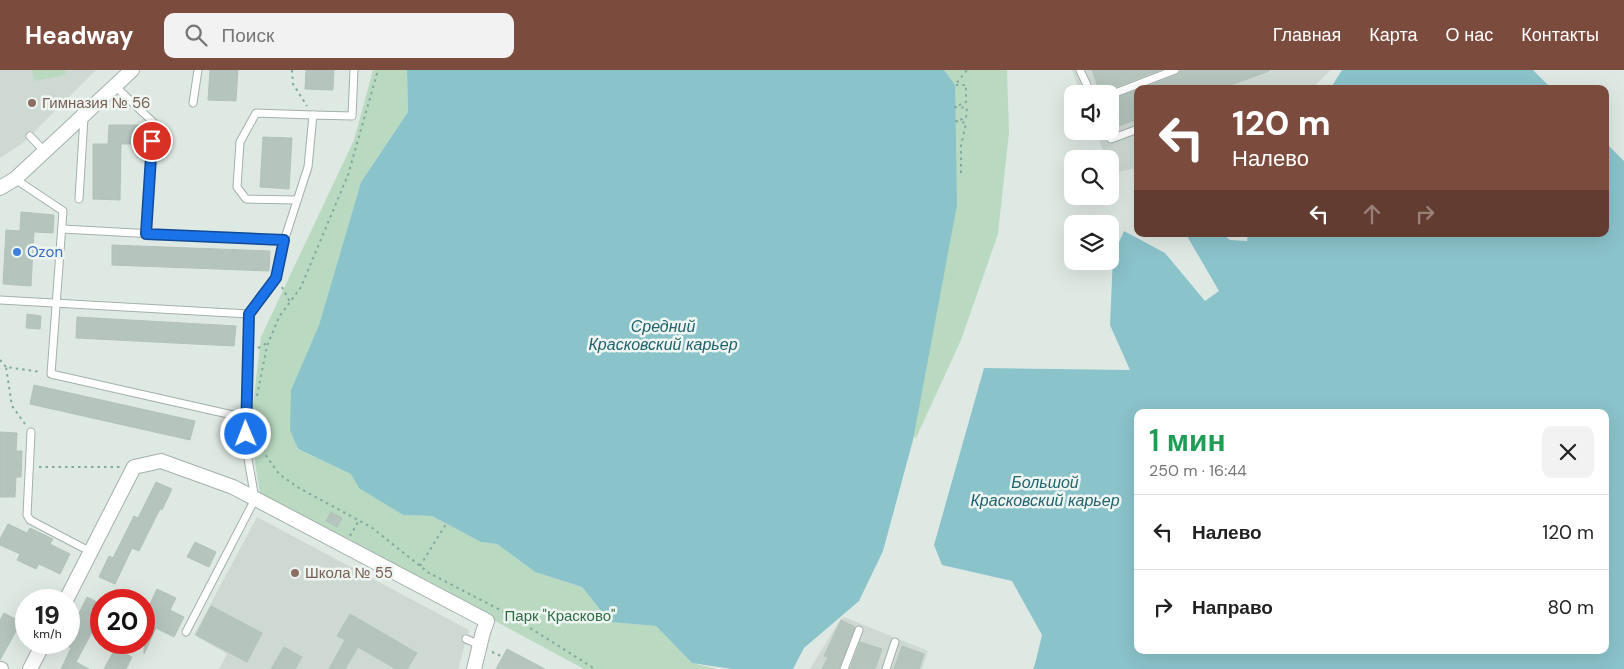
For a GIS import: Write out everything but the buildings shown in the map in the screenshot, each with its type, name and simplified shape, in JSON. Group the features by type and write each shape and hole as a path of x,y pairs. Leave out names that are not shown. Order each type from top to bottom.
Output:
{"street":[{"path":"0,188 15,179 132,70"},
{"path":"72,589 134,467 161,462 233,487 488,621 483,632 483,647 474,669"},
{"path":"30,669 38,654"}],"lane":[{"path":"193,103 198,70"},
{"path":"297,200 246,199 236,187 240,142 256,113 352,116 354,70"},
{"path":"1080,70 1087,85"},
{"path":"1136,85 1175,70"},
{"path":"115,86 153,122 146,234"},
{"path":"1119,92 1134,86"},
{"path":"79,199 84,114"},
{"path":"186,632 255,499 248,459 246,418 249,314 276,278 284,240 308,167 313,114"},
{"path":"1119,136 1134,131"},
{"path":"30,136 44,151"},
{"path":"15,179 62,211 51,374 246,418"},
{"path":"62,229 284,240"},
{"path":"0,300 249,314"},
{"path":"31,432 27,515 30,520 91,552"},
{"path":"844,669 859,630"},
{"path":"466,639 483,647"},
{"path":"886,669 895,642"}],"path":[{"path":"292,70 293,84 313,114"},
{"path":"378,70 348,175 301,287 279,317 267,346 256,403 259,431 265,454 280,474 299,488 371,527 429,573 508,614 595,669"},
{"path":"961,173 962,146 966,123 956,121 966,118 967,108 955,106 966,102 966,85 955,85 966,70"},
{"path":"276,278 290,302"},
{"path":"0,360 6,367 12,406 31,432"},
{"path":"6,367 51,374"},
{"path":"29,467 134,467"},
{"path":"345,546 359,520"},
{"path":"420,566 446,524"},
{"path":"483,647 503,657"}],"shaded area":[{"name":"Гимназия № 56","path":"0,70 96,70 23,143 0,158"},
{"path":"1072,70 1331,70 1315,85 1134,85 1134,169 1119,172 1119,150 1103,150 1099,140 1119,140 1119,85 1078,85"},
{"name":"Школа № 55","path":"257,517 469,630 458,669 219,669 227,654 194,635"},
{"path":"844,617 928,651 922,669 810,669 840,620"}],"green space":[{"path":"32,70 65,70 66,75 34,81"},
{"name":"Парк \"Красково\"","path":"373,70 407,70 408,112 361,182 319,325 291,390 297,449 352,474 360,488 403,515 432,516 481,542 497,544 535,572 582,587 610,622 656,626 692,663 717,669 584,669 260,494 250,430 261,337 354,140"},
{"path":"941,70 1007,70 1009,132 998,234 961,340 916,438 910,436"}],"water":[{"name":"Средний Красковский карьер","path":"407,70 944,70 955,85 957,205 913,440 883,551 859,601 804,648 793,669 732,669 692,663 656,626 610,622 582,587 535,572 497,544 481,542 432,516 403,515 359,488 351,474 298,449 290,430 291,390 319,325 361,182 408,112"},
{"path":"1342,70 1533,70 1548,85 1333,85"},
{"name":"Большой Красковский карьер","path":"1609,146 1624,161 1624,669 1033,669 1042,635 1012,581 942,565 934,545 984,368 1130,370 1110,325 1112,270 1119,270 1119,242 1124,231 1165,253 1205,301 1219,291 1188,237 1226,237 1230,240 1247,241 1248,237 1609,237"}],"place":[{"name":"Гимназия № 56","path":"32,103"},
{"name":"Ozon","path":"17,252"},
{"name":"Школа № 55","path":"295,573"}],"route":[{"path":"152,141 146,234 284,240 276,278 249,314 246,434"}]}
